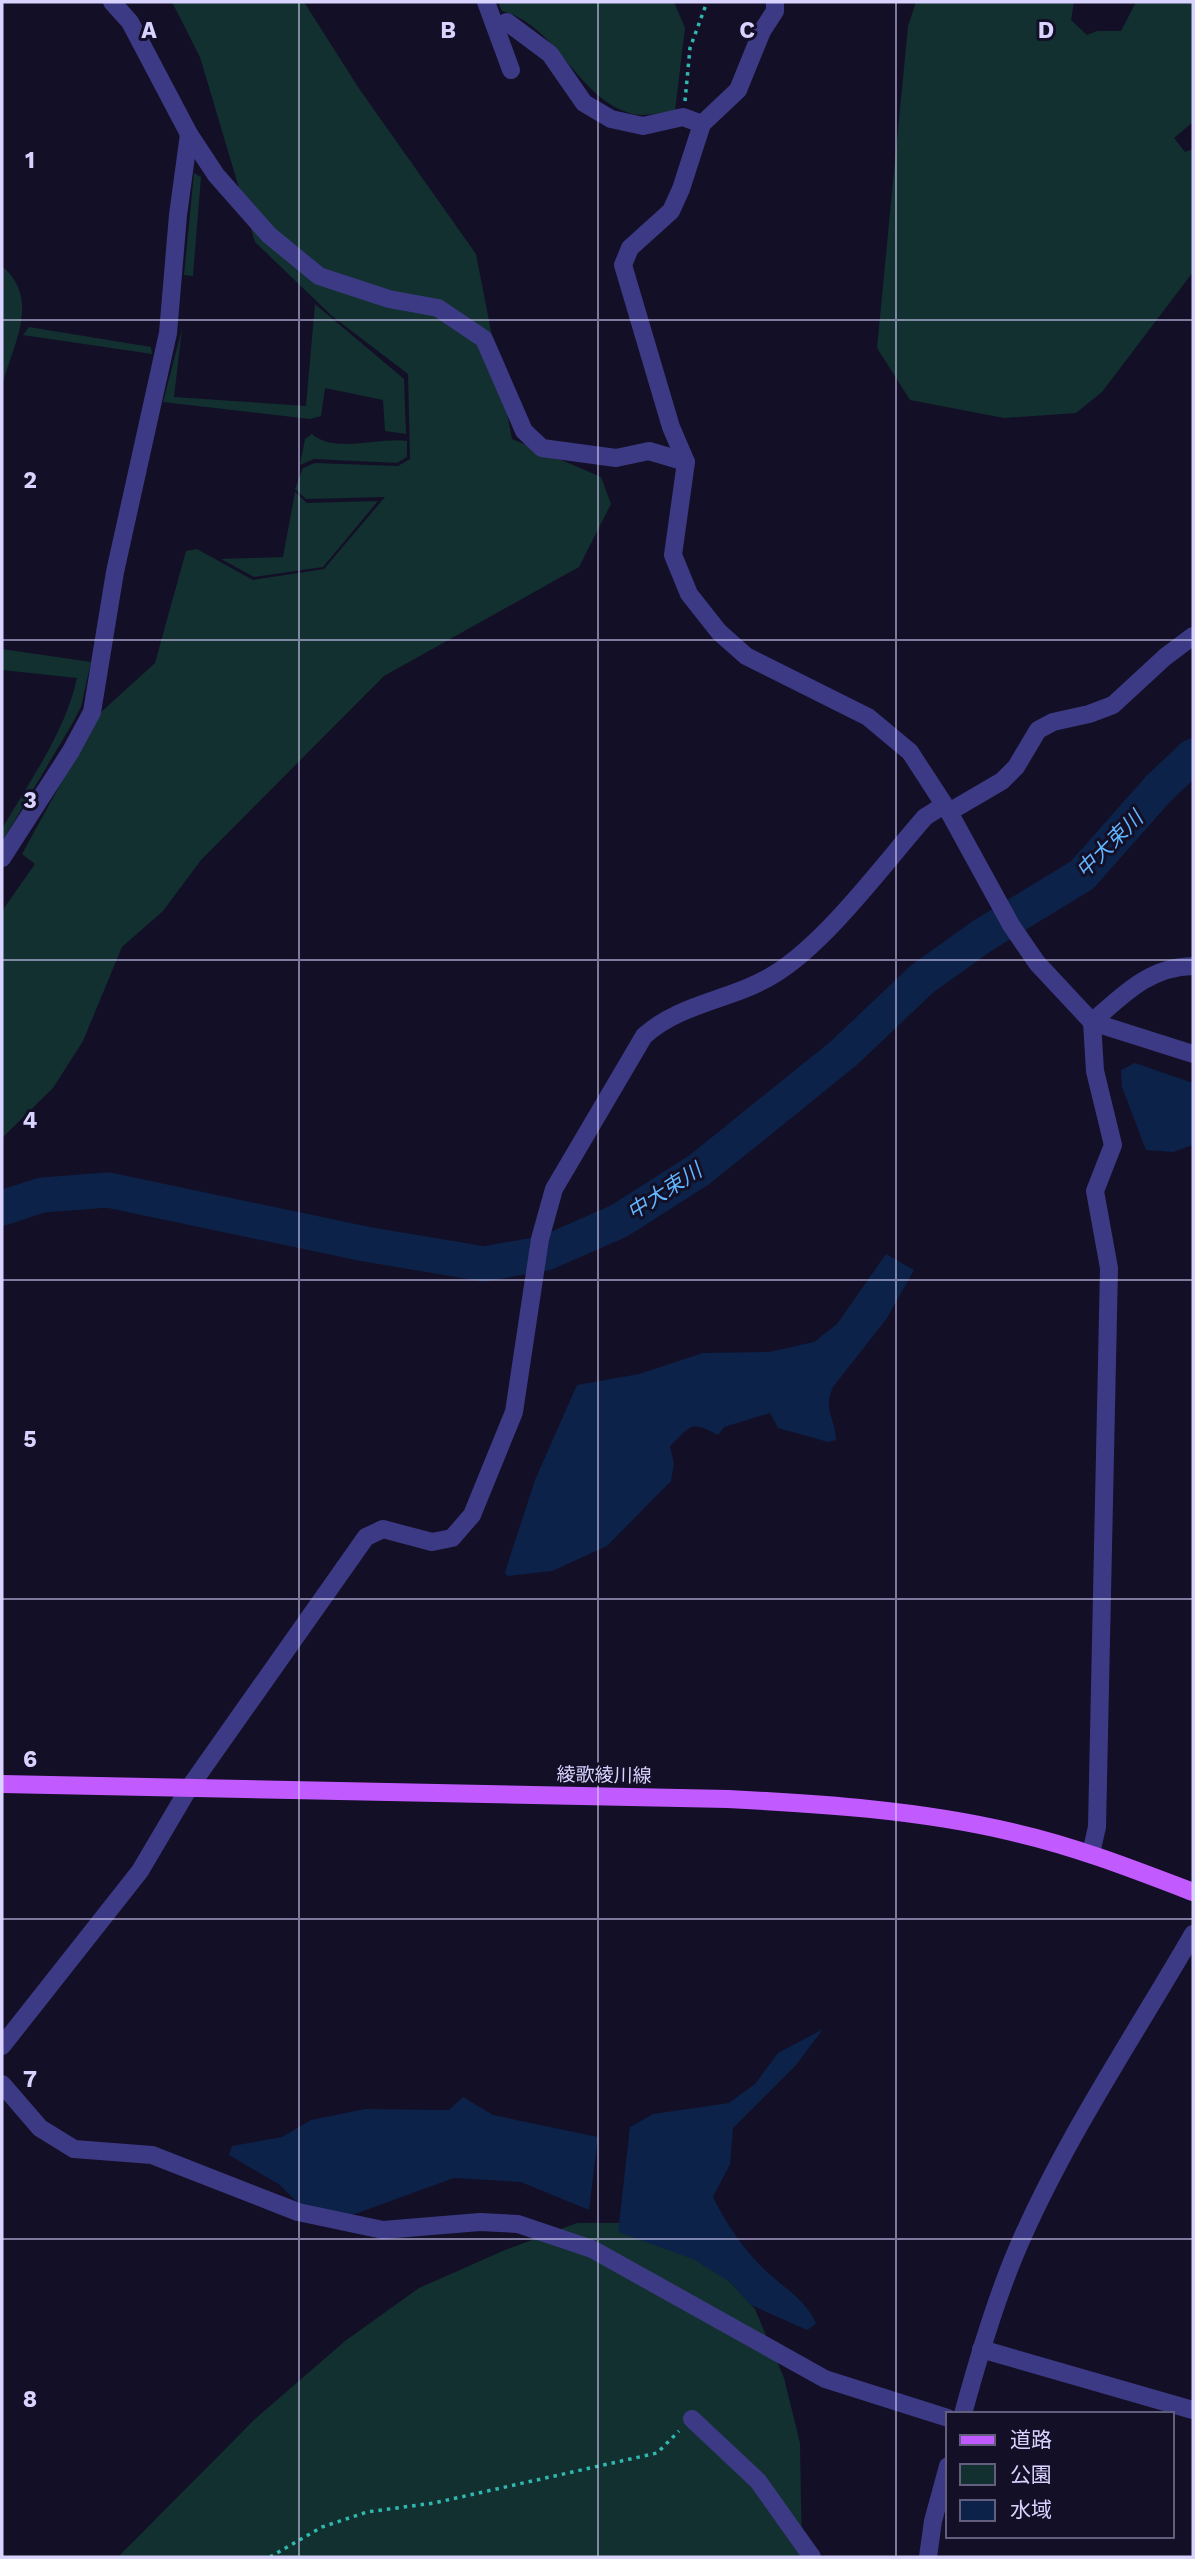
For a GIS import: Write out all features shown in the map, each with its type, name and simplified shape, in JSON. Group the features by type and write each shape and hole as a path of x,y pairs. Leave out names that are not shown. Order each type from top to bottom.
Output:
{"main road":[{"name":"綾歌綾川線","path":"2,1784 727,1799 836,1805 948,1819 1012,1832 1091,1853 1193,1892"}],"street":[{"path":"112,2 130,22 189,134 216,175 269,235 320,276 389,299 439,309 484,339 524,431 542,448 616,458 649,451 686,462"},
{"path":"486,2 511,70"},
{"path":"775,2 775,11 762,31 738,90 702,124 671,211 630,247 623,265 671,427 686,462 673,555 689,594 719,632 746,656 868,717 910,752 946,809 1011,925 1037,963 1092,1022 1193,1054"},
{"path":"496,27 507,22 523,32 550,54 584,103 611,119 643,126 683,117 702,124"},
{"path":"2,858 71,751 92,712 115,572 168,333 178,215 189,134"},
{"path":"2,2046 140,1871 189,1788 366,1537 383,1529 432,1542 452,1538 472,1515 514,1412 540,1239 554,1189 644,1036 660,1021 772,976 810,947 925,817 1002,781 1016,767 1038,730 1053,722 1089,714 1113,705 1165,657 1193,636"},
{"path":"1092,1022 1128,990 1168,966 1193,966"},
{"path":"1091,1853 1097,1813 1109,1282 1096,1191 1113,1145 1095,1071 1092,1022"},
{"path":"964,2412 981,2349 1017,2250 1064,2156 1193,1934"},
{"path":"2,2084 40,2127 74,2149 152,2155 298,2212 383,2230 480,2222 517,2224 563,2238 592,2249 825,2379 946,2417"},
{"path":"981,2349 1193,2410"},
{"path":"692,2419 758,2481 812,2557"},
{"path":"928,2557 933,2521 946,2473"}],"path":[{"path":"683,117 690,48 707,2"},
{"path":"270,2557 322,2527 367,2512 434,2503 657,2453 692,2419"}],"green space":[{"path":"172,2 304,2 360,90 476,254 512,439 601,477 611,504 579,567 384,676 201,860 163,911 122,947 83,1041 53,1088 2,1138 2,911 35,864 22,854 99,714 155,663 186,551 197,549 253,580 324,569 385,497 306,499 295,489 303,468 315,463 398,466 410,459 408,374 332,316 255,242 200,57"},
{"path":"498,2 674,2 685,28 675,111 637,115 613,106 581,79 538,31 521,19 502,11"},
{"path":"916,2 1074,2 1071,20 1087,35 1097,31 1121,31 1136,2 1193,2 1193,122 1174,138 1185,152 1193,149 1193,272 1102,392 1076,413 1004,418 910,400 877,348 908,26"},
{"path":"194,173 201,177 193,276 184,275"},
{"path":"2,266 14,280 22,309 21,324 2,387"},
{"path":"315,304 404,379 406,434 385,431 383,400 325,388 321,416 310,419 163,402 182,329 174,397 306,406"},
{"path":"29,327 151,347 152,354 23,335"},
{"path":"312,434 321,440 345,444 407,441 407,457 397,463 314,459 300,465 305,439"},
{"path":"295,492 307,503 378,501 323,567 254,577 221,559 283,557"},
{"path":"2,649 91,662 81,707 2,842 2,829 55,737 77,678 2,670"},
{"path":"577,2223 641,2223 700,2250 755,2309 784,2378 800,2443 802,2557 118,2557 255,2419 345,2341 419,2288 505,2250"}],"water":[{"path":"1135,1063 1193,1083 1193,1145 1173,1152 1146,1150 1122,1087 1121,1070"},
{"path":"886,1254 914,1270 887,1318 833,1387 829,1409 836,1440 828,1442 778,1428 770,1413 724,1427 718,1435 701,1427 691,1427 670,1446 674,1464 671,1481 607,1546 552,1571 507,1576 505,1572 535,1480 577,1385 639,1374 703,1353 769,1352 814,1342 837,1324"},
{"path":"823,2029 796,2065 733,2128 730,2164 713,2197 729,2226 749,2252 812,2315 816,2324 807,2330 751,2305 730,2282 693,2259 618,2232 630,2127 653,2114 729,2103 755,2084 778,2053"},
{"path":"463,2097 493,2115 598,2137 589,2210 521,2182 454,2178 355,2214 320,2214 297,2202 280,2185 229,2155 232,2146 282,2137 311,2120 365,2109 449,2110"}],"waterway":[{"name":"中大束川","path":"2,1208 42,1195 108,1190 365,1244 484,1264 546,1253 619,1221 699,1170 844,1053 922,979 982,936 1082,875 1159,788 1193,756"}]}
